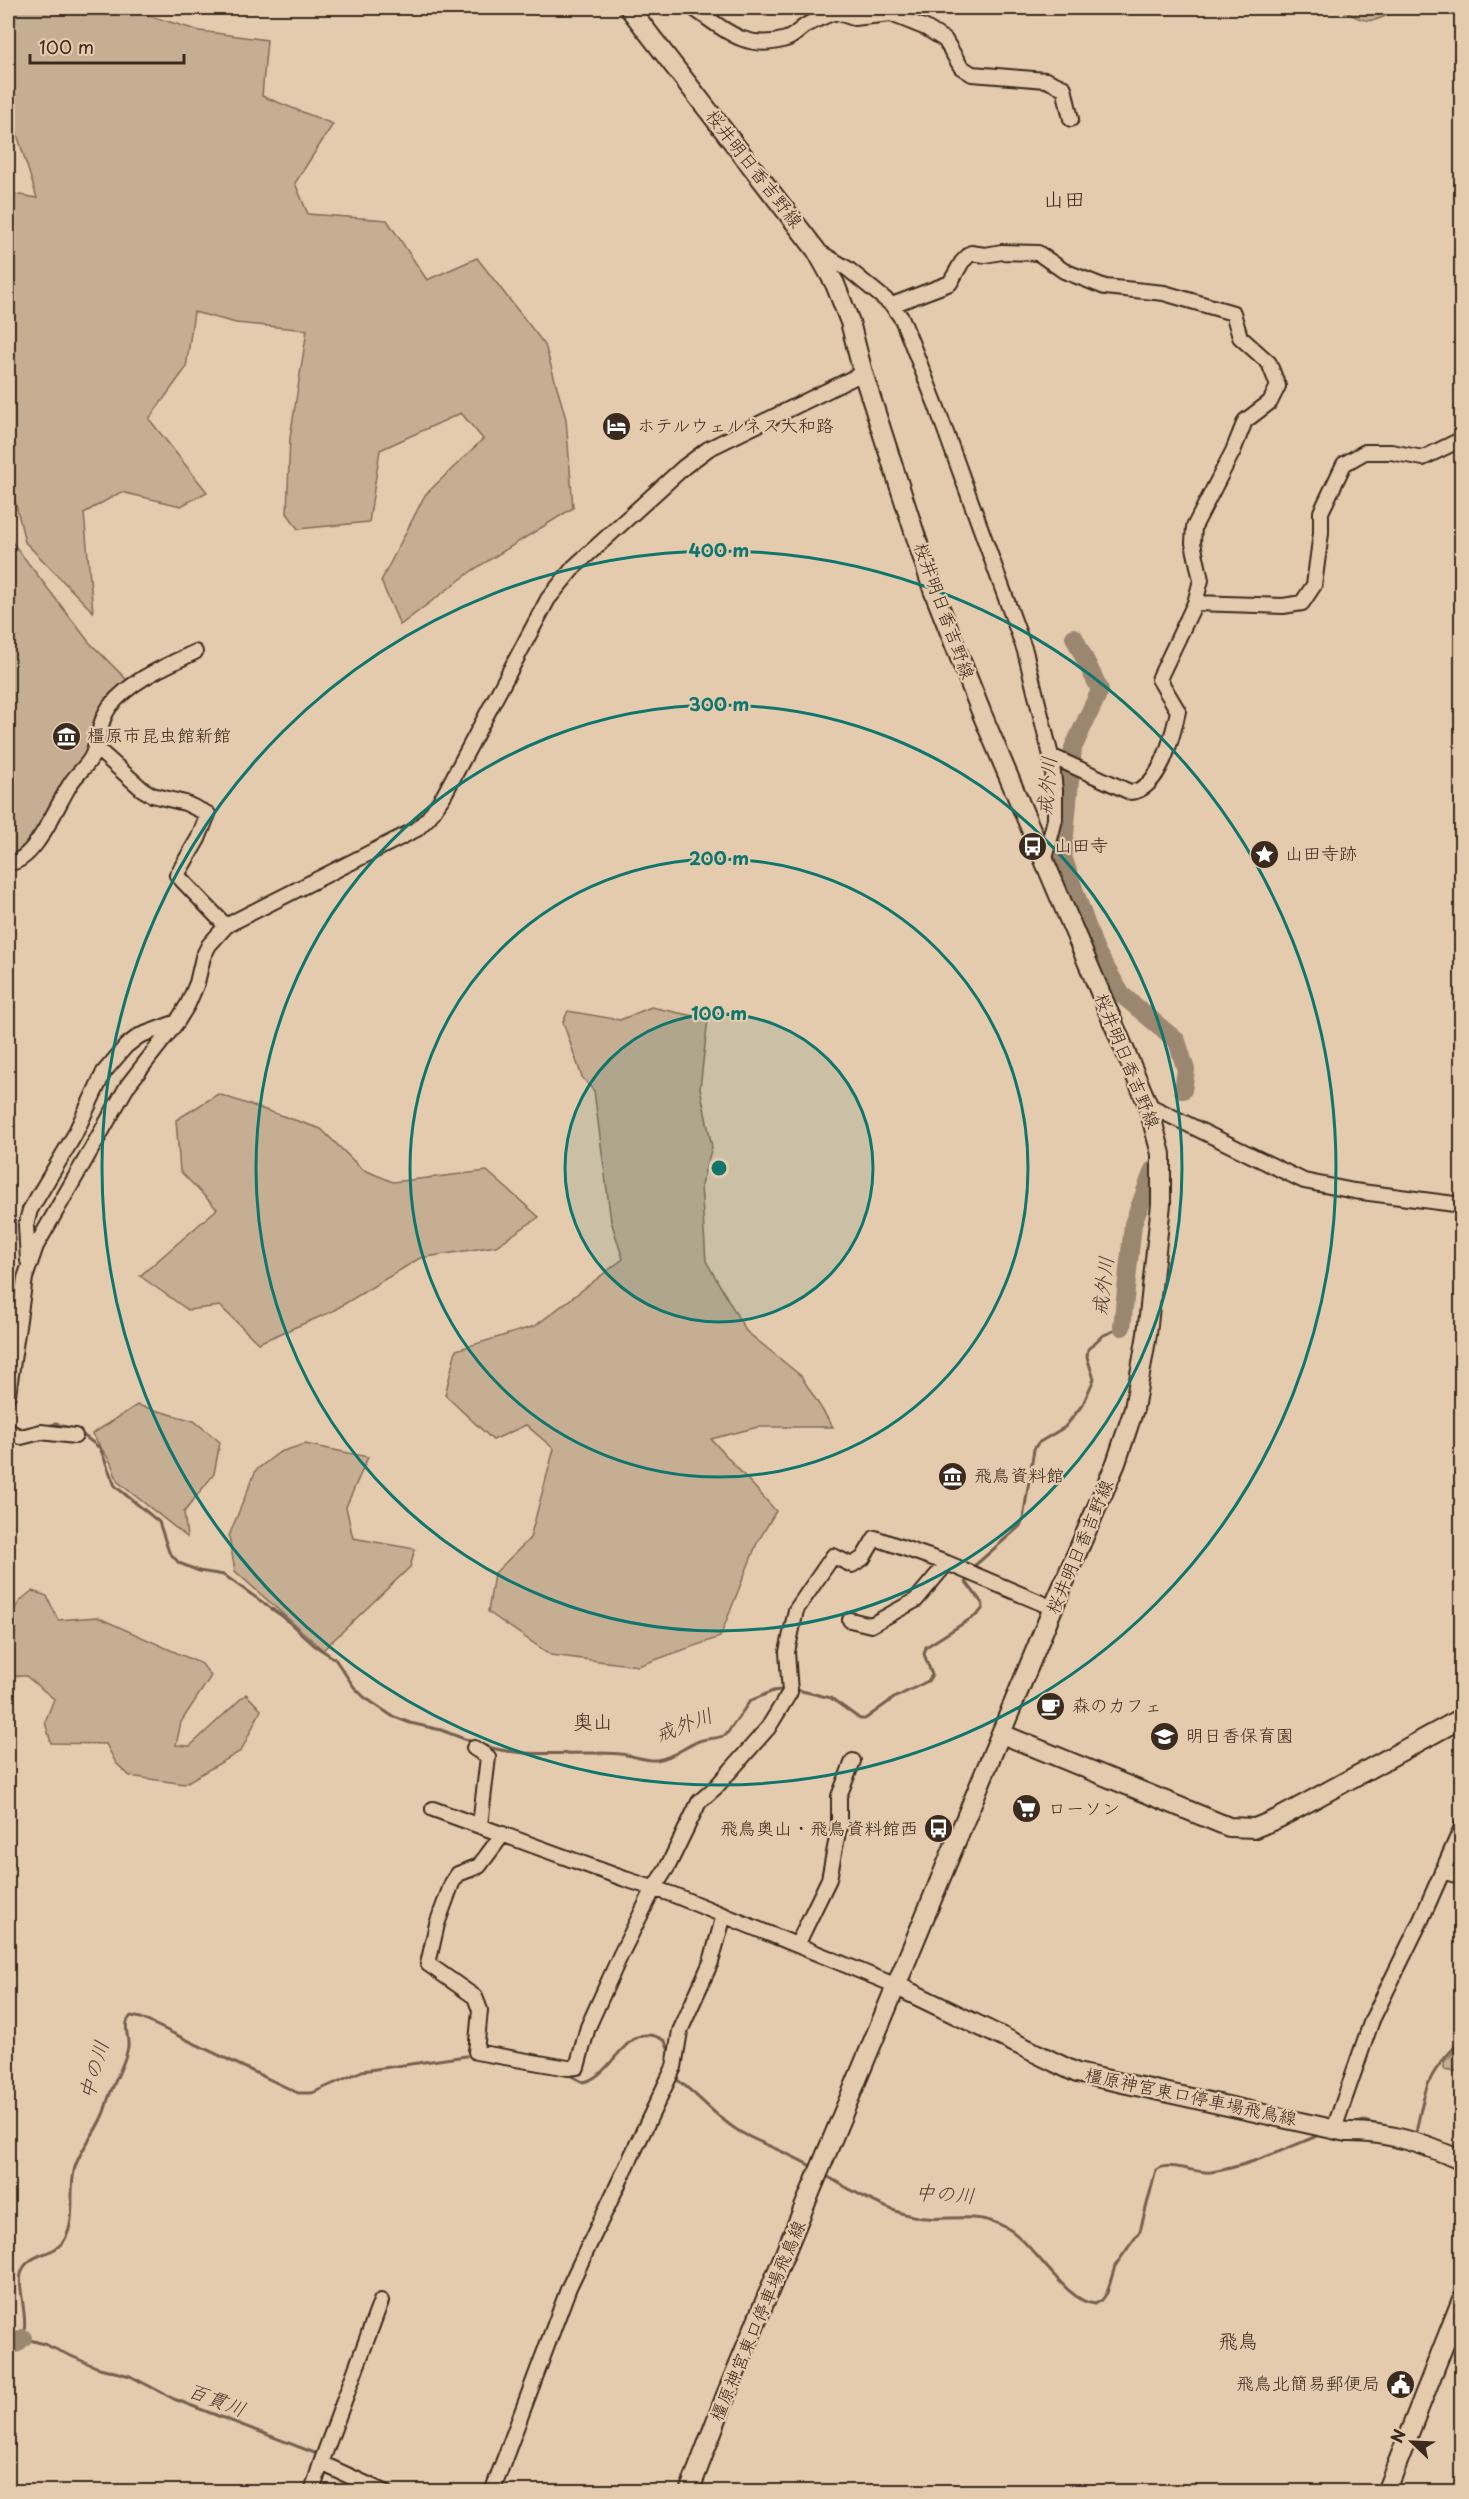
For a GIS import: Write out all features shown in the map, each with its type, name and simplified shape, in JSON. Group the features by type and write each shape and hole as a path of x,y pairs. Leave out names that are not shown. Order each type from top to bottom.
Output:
{"main road":[{"name":"桜井明日香吉野線","path":"629,8 816,250 835,285 850,322 863,373 933,590 1044,863 1148,1105 1161,1154 1161,1204 1147,1334 1134,1408 1116,1463 1053,1608 1002,1734"},
{"path":"1002,1734 1228,1827 1255,1828 1279,1818 1461,1718"},
{"name":"橿原神宮東口停車場飛鳥線","path":"689,2492 722,2404 1002,1734"},
{"name":"橿原神宮東口停車場飛鳥線","path":"897,1986 1077,2073 1347,2132 1365,2131 1420,2142 1461,2161"},
{"path":"1386,2492 1455,2338 1461,2300"}],"street":[{"path":"693,8 729,35 742,40 759,42 787,39 819,18 835,12 891,14 926,28 945,40 961,67 972,74 1046,80 1064,88 1071,119"},
{"path":"816,250 848,269 892,304 902,319 932,394 1025,651 1051,756 1056,790 1055,819 1044,863"},
{"path":"892,304 950,283 970,253 985,255 1014,252 1038,253 1064,271 1105,287 1164,293 1233,313 1240,337 1269,363 1278,386 1270,402 1245,421 1233,451 1194,527 1193,543 1201,580 1195,603 1159,679 1178,711 1173,734 1161,764 1149,785 1138,792 1130,792 1051,756"},
{"path":"28,1263 45,1229 128,1085 177,1022 194,994 203,957 217,934 226,926 417,829 429,817 444,795 548,599 574,567 708,449 863,373"},
{"path":"1195,603 1283,606 1302,603 1314,585 1321,533 1321,512 1344,464 1365,452 1391,452 1423,458 1461,439"},
{"path":"8,863 21,860 29,853 72,781 89,761 105,714 136,681 195,652"},
{"path":"95,747 142,789 152,795 185,803 208,814 198,839 177,875 226,926"},
{"path":"8,1395 11,1348 28,1263 26,1225 30,1210 74,1136 100,1078 115,1058 139,1036 177,1022"},
{"path":"1148,1105 1304,1181 1354,1191 1461,1205"},
{"path":"14,1433 41,1432 75,1436"},
{"path":"503,1834 479,1866 458,1874 452,1883 437,1924 428,1964 475,1998 480,2010 476,2052 568,2068 576,2067 588,2027 621,1954 699,1802 716,1787 768,1728 790,1688 787,1652 796,1610 833,1556 852,1565 863,1558 875,1538 947,1563 1053,1608"},
{"path":"850,1620 871,1625 916,1600 947,1563"},
{"path":"474,1748 488,1757 480,1825"},
{"path":"796,1945 829,1879 839,1827 839,1796 853,1761"},
{"path":"433,1809 654,1888 897,1986"},
{"path":"1334,2129 1372,2020 1416,1929 1461,1827"},
{"path":"1442,1871 1461,1877"},
{"path":"492,2492 569,2287 674,2067 681,2031 711,1962 724,1915"},
{"path":"312,2492 381,2301"},
{"path":"323,2458 384,2492"}],"shaded area":[{"path":"8,8 137,8 140,13 200,31 267,40 262,96 333,124 295,183 308,214 387,220 427,280 477,258 545,345 566,419 573,508 473,570 400,625 381,581 425,495 483,439 461,413 380,450 369,522 298,529 287,513 290,438 307,330 236,323 194,312 186,368 149,419 207,492 181,506 121,492 84,513 93,612 25,542 8,472 8,193 37,198 8,105"},
{"path":"1339,8 1400,8 1376,20 1363,20"},
{"path":"8,514 12,542 89,642 128,681 96,713 87,756 33,840 10,857 8,856"},
{"path":"651,1007 708,1019 700,1088 712,1147 701,1185 706,1261 746,1331 801,1376 833,1427 758,1427 711,1439 776,1511 757,1543 720,1637 638,1666 551,1655 488,1612 494,1574 530,1538 554,1449 526,1425 493,1440 445,1395 456,1350 535,1326 623,1259 611,1221 594,1091 582,1077 563,1022 568,1011 620,1020"},
{"path":"218,1094 321,1129 362,1169 393,1182 487,1171 539,1217 496,1246 420,1258 331,1312 258,1343 220,1306 188,1310 140,1276 217,1209 180,1171 176,1120"},
{"path":"137,1405 194,1421 220,1442 214,1474 184,1512 187,1537 118,1482 111,1463 92,1434"},
{"path":"305,1444 368,1457 346,1507 353,1538 415,1549 410,1567 323,1650 235,1571 229,1536 256,1470 280,1452"},
{"path":"32,1591 47,1596 58,1620 97,1617 202,1664 211,1676 181,1722 176,1745 190,1746 246,1694 261,1710 241,1751 184,1784 130,1776 116,1763 106,1744 51,1743 45,1722 54,1699 26,1676 8,1676 7,1640 10,1618 22,1600"},
{"path":"1461,2045 1461,2072 1444,2069 1444,2062"}],"waterway":[{"name":"戒外川","path":"1074,637 1100,690 1073,748 1063,857 1095,949 1122,995 1177,1041 1186,1070 1183,1090"},
{"name":"戒外川","path":"1122,1327 1133,1224 1153,1170"},
{"name":"戒外川","path":"972,1568 1020,1526 1034,1449 1038,1443 1065,1427 1083,1404 1094,1379 1087,1357 1088,1349 1102,1336 1122,1327"},
{"name":"戒外川","path":"42,1427 56,1424 73,1429"},
{"name":"戒外川","path":"79,1432 100,1448 115,1486 159,1522 169,1552 179,1563 199,1571 224,1575 282,1616 314,1645 335,1659 354,1687 364,1697 392,1716 441,1730 475,1743"},
{"name":"戒外川","path":"8,1444 14,1438"},
{"name":"戒外川","path":"793,1689 831,1698 860,1719 865,1719 894,1698 928,1681 932,1675 924,1654 926,1647 978,1614 983,1608 982,1603 966,1582 967,1576"},
{"name":"戒外川","path":"482,1745 515,1752 603,1753 657,1760 668,1757 699,1741 726,1735 750,1701 773,1691 787,1689"},
{"name":"中の川","path":"320,2455 174,2399 130,2376 96,2367 44,2344 23,2338 25,2320 20,2284 22,2271 30,2260 61,2244 69,2231 75,2167 103,2114 125,2059 128,2046 126,2030 128,2019 131,2016 141,2018 298,2093 312,2093 362,2071 466,2056"},
{"name":"中の川","path":"567,2074 583,2082 594,2078 630,2041 640,2036 652,2035 665,2041 670,2054"},
{"name":"中の川","path":"1411,2133 1416,2133 1425,2092 1434,2072 1462,2040"},
{"name":"中の川","path":"673,2077 732,2127 814,2168"},
{"name":"中の川","path":"1353,2124 1364,2121 1378,2125"},
{"name":"中の川","path":"825,2175 854,2192 908,2215 921,2218 982,2219 1007,2228 1018,2236 1073,2294 1084,2301 1095,2304 1107,2293 1115,2266 1140,2231 1156,2170 1168,2166 1211,2172 1240,2166 1322,2134"},
{"name":"中の川","path":"8,2345 16,2344 23,2338"},
{"name":"百貫川","path":"328,2459 401,2492"}],"place":[{"name":"ホテルウェルネス大和路","path":"616,426"},
{"name":"橿原市昆虫館新館","path":"66,736"},
{"name":"山田寺","path":"1033,846"},
{"name":"山田寺跡","path":"1264,854"},
{"name":"飛鳥資料館","path":"953,1476"},
{"name":"森のカフェ","path":"1051,1706"},
{"name":"明日香保育園","path":"1165,1736"},
{"name":"ローソン","path":"1027,1809"},
{"name":"飛鳥奥山・飛鳥資料館西","path":"939,1829"},
{"name":"飛鳥北簡易郵便局","path":"1401,2384"}],"district":[{"name":"山田","path":"1064,200"},
{"name":"奥山","path":"593,1722"},
{"name":"飛鳥","path":"1238,2341"}]}
